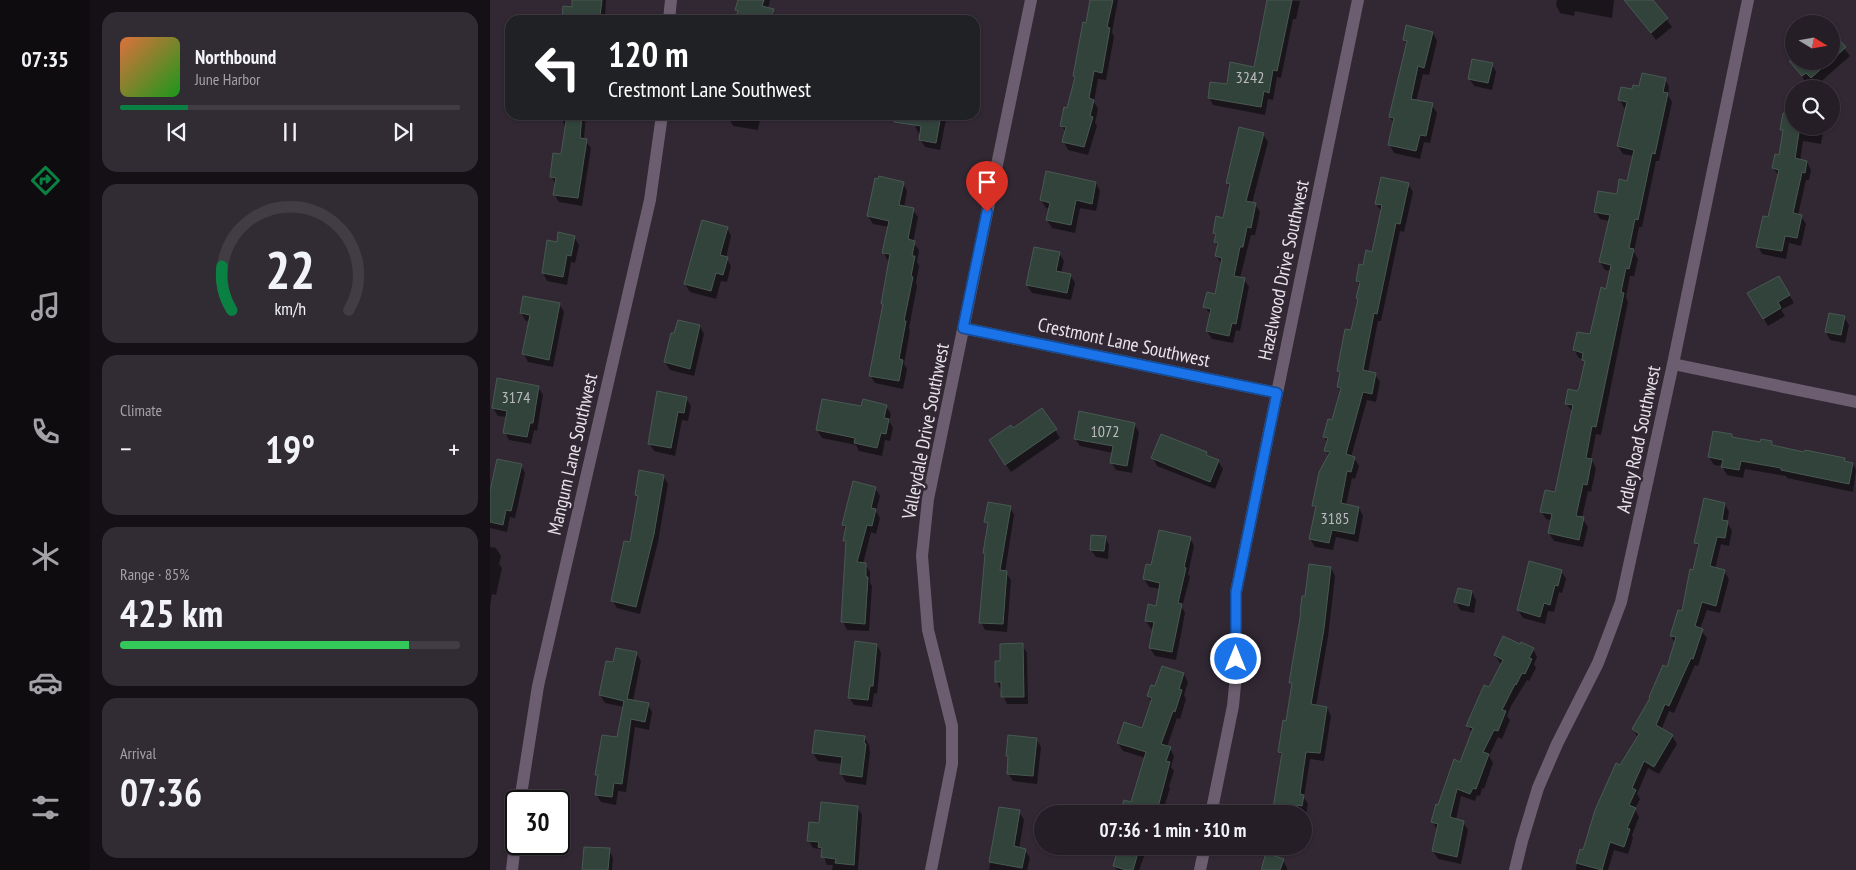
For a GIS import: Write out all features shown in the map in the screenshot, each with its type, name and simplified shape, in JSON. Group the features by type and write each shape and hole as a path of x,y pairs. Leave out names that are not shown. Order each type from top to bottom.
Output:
{"street":[{"path":"669,15 670,0"},
{"name":"Valleydale Drive Southwest","path":"931,870 952,764 952,726 928,630 922,556 928,498 1031,0"},
{"name":"Hazelwood Drive Southwest","path":"1213,805 1233,706 1236,675 1236,592 1358,0"},
{"name":"Ardley Road Southwest","path":"1515,870 1538,788 1557,744 1598,663 1621,602 1673,364 1748,0"},
{"name":"Mangum Lane Southwest","path":"522,790 538,686 650,200 661,120"},
{"name":"Crestmont Lane Southwest","path":"963,328 1277,393"},
{"path":"1673,364 1856,402"},
{"path":"512,870 514,855"},
{"path":"1200,870 1203,855"}],"building":[{"path":"572,0 602,0 600,15 562,15 563,6 572,7"},
{"path":"738,0 764,0 762,6 774,9 772,15 737,15 738,11 735,10"},
{"path":"1090,0 1113,0 1107,27 1110,28 1102,73 1094,71 1089,98 1094,100 1090,116 1093,117 1084,147 1062,142 1066,127 1060,126 1064,107 1067,108 1075,77 1073,76 1083,22 1086,23"},
{"path":"1267,0 1292,0 1277,71 1273,70 1269,93 1264,91 1261,107 1208,98 1210,82 1227,84 1230,62 1254,67"},
{"path":"1624,0 1653,0 1668,18 1651,33"},
{"path":"1406,25 1433,32 1424,68 1418,66 1411,99 1433,103 1426,136 1420,135 1416,151 1388,145 1394,118 1389,117 1407,41 1403,40"},
{"path":"1840,41 1846,47 1840,53"},
{"path":"1472,59 1493,63 1488,83 1468,79"},
{"path":"1797,70 1820,70 1811,78 1806,73 1802,76"},
{"path":"1642,73 1666,78 1663,92 1668,93 1655,154 1652,153 1638,220 1635,219 1629,248 1634,249 1629,269 1626,268 1621,292 1624,293 1596,427 1592,426 1586,458 1592,459 1587,485 1583,484 1576,516 1584,517 1579,540 1548,533 1552,514 1540,512 1545,490 1555,492 1573,405 1565,404 1568,389 1577,391 1579,388 1585,361 1582,360 1583,353 1573,350 1577,332 1590,334 1601,287 1606,289 1611,265 1599,262 1610,215 1594,212 1598,191 1617,194 1619,179 1627,181 1634,150 1617,146 1627,102 1618,100 1621,87 1632,89 1633,85 1639,86"},
{"path":"1783,113 1785,114 1785,135 1799,135 1795,158 1807,161 1805,173 1802,172 1793,213 1802,215 1797,238 1785,236 1782,251 1756,247 1763,216 1768,217 1779,170 1772,168 1775,154 1779,155 1783,130 1780,130"},
{"path":"566,120 582,120 580,138 587,139 578,198 553,195 556,178 550,177 553,153 561,154"},
{"path":"894,120 940,120 936,143 919,140 921,126 894,122"},
{"path":"1239,127 1264,133 1246,201 1256,203 1251,228 1247,227 1243,247 1240,247 1234,276 1245,278 1236,324 1232,323 1229,336 1206,331 1211,309 1203,307 1207,292 1215,294 1222,258 1215,256 1218,243 1214,242 1216,234 1213,233 1216,216 1223,218 1230,184 1226,183"},
{"path":"1046,171 1096,182 1092,204 1076,200 1071,225 1046,220 1050,203 1040,200"},
{"path":"879,176 904,182 899,205 914,208 908,239 915,241 912,256 915,256 899,359 903,360 899,381 869,376 883,304 881,304 890,254 882,253 889,221 867,216 875,178 878,179"},
{"path":"1381,177 1409,183 1400,224 1396,223 1377,314 1374,313 1363,370 1376,373 1372,394 1363,392 1346,454 1355,457 1351,472 1347,471 1341,503 1359,507 1354,534 1332,530 1329,543 1309,539 1316,506 1312,506 1319,472 1330,452 1324,451 1328,438 1323,437 1328,419 1332,420 1341,388 1337,387 1340,372 1337,371 1345,329 1351,330 1358,299 1356,298 1360,282 1356,281 1359,264 1363,265 1366,250 1372,252 1382,205 1375,204"},
{"path":"702,220 728,227 720,255 728,257 723,275 716,273 711,291 684,284"},
{"path":"558,232 575,236 571,256 567,255 563,277 542,273 547,240 557,242"},
{"path":"1034,247 1060,252 1056,271 1071,274 1067,293 1026,285"},
{"path":"1779,276 1790,295 1778,302 1781,308 1763,319 1747,293"},
{"path":"523,296 560,303 549,360 522,354 530,315 520,313"},
{"path":"1829,313 1845,316 1841,335 1825,332"},
{"path":"678,320 700,325 690,369 664,362 671,333 674,333"},
{"path":"497,378 539,386 533,423 530,423 527,437 503,433 507,411 492,408"},
{"path":"657,391 687,397 684,413 678,412 671,448 648,444"},
{"path":"822,399 861,406 863,399 887,405 884,418 889,419 886,434 881,433 877,448 854,443 855,438 816,430"},
{"path":"1042,408 1057,429 1005,465 989,440 1011,425 1013,428"},
{"path":"1079,411 1135,423 1127,466 1110,463 1113,446 1074,439"},
{"path":"1713,431 1732,434 1732,437 1760,442 1761,439 1772,441 1772,445 1804,452 1805,450 1845,458 1844,461 1853,463 1849,484 1741,461 1739,470 1721,467 1723,460 1708,457"},
{"path":"1161,434 1207,452 1206,455 1219,460 1210,482 1151,458"},
{"path":"497,459 522,464 511,511 506,510 503,525 490,522 490,491"},
{"path":"639,470 664,475 654,534 636,607 611,601 624,541 630,542 638,496 635,495"},
{"path":"853,481 876,487 871,508 876,509 872,526 867,525 857,562 866,563 866,577 868,577 865,624 841,622 846,541 843,541 846,526 842,525"},
{"path":"1704,498 1725,503 1722,520 1728,521 1725,538 1717,537 1710,566 1725,570 1716,606 1702,602 1695,626 1703,629 1693,659 1691,658 1669,706 1665,704 1656,725 1673,735 1654,767 1644,761 1632,788 1636,790 1629,805 1636,808 1627,828 1630,829 1624,847 1610,842 1602,870 1576,863 1580,849 1583,850 1595,810 1616,763 1620,765 1639,734 1632,729 1650,698 1663,665 1667,667 1676,637 1670,636 1678,610 1682,611 1690,569 1693,570 1699,544 1694,543"},
{"path":"988,502 1011,506 1000,570 1007,571 1003,624 979,623 985,554 983,553 988,523 984,522"},
{"path":"1159,530 1191,537 1178,603 1182,604 1172,652 1149,648 1154,622 1145,621 1148,604 1156,606 1160,583 1143,579 1146,564 1151,565"},
{"path":"1091,535 1106,536 1104,551 1090,550"},
{"path":"1529,561 1562,570 1558,586 1555,585 1550,605 1544,603 1540,617 1517,610"},
{"path":"1309,564 1331,567 1324,629 1311,704 1327,707 1320,753 1306,752 1300,794 1304,795 1302,805 1273,805 1282,753 1278,752 1283,720 1286,721 1292,683 1289,683 1302,596 1305,596"},
{"path":"1458,588 1472,591 1469,606 1454,602"},
{"path":"1503,636 1534,648 1529,658 1532,659 1525,674 1522,673 1515,684 1502,710 1506,711 1498,731 1494,730 1483,752 1489,754 1476,789 1473,788 1470,794 1457,789 1450,817 1464,821 1457,857 1432,851 1438,824 1431,822 1436,804 1438,805 1454,759 1460,762 1473,728 1466,726 1484,685 1489,687 1503,660 1494,655"},
{"path":"855,641 877,644 873,686 870,686 868,700 848,698"},
{"path":"1023,643 1024,697 1001,697 1001,682 995,682 995,661 1000,661 1000,644"},
{"path":"616,648 637,652 627,699 649,703 645,722 631,719 622,784 614,783 612,797 595,795 598,775 595,775 602,735 617,737 624,701 599,695 606,661 613,662"},
{"path":"1162,666 1184,673 1179,689 1182,690 1175,712 1173,711 1161,744 1171,747 1166,761 1170,762 1159,805 1122,805 1124,800 1131,802 1146,752 1117,743 1124,722 1142,728 1152,698 1147,696 1151,685 1155,686"},
{"path":"815,730 865,736 864,743 866,744 862,777 840,774 842,757 812,753"},
{"path":"1008,735 1037,738 1033,776 1007,774"},
{"path":"821,802 858,806 854,865 835,863 836,859 821,857 822,848 818,847 819,842 807,841 809,822 819,823"},
{"path":"999,807 1020,810 1014,846 1026,849 1022,868 989,862"},
{"path":"584,847 610,848 608,870 582,870"},
{"path":"1116,855 1137,855 1133,870 1113,866"},
{"path":"1265,855 1284,859 1280,870 1261,870"}],"route":[{"path":"987,212 963,328 1277,393 1236,592 1236,659"}]}
